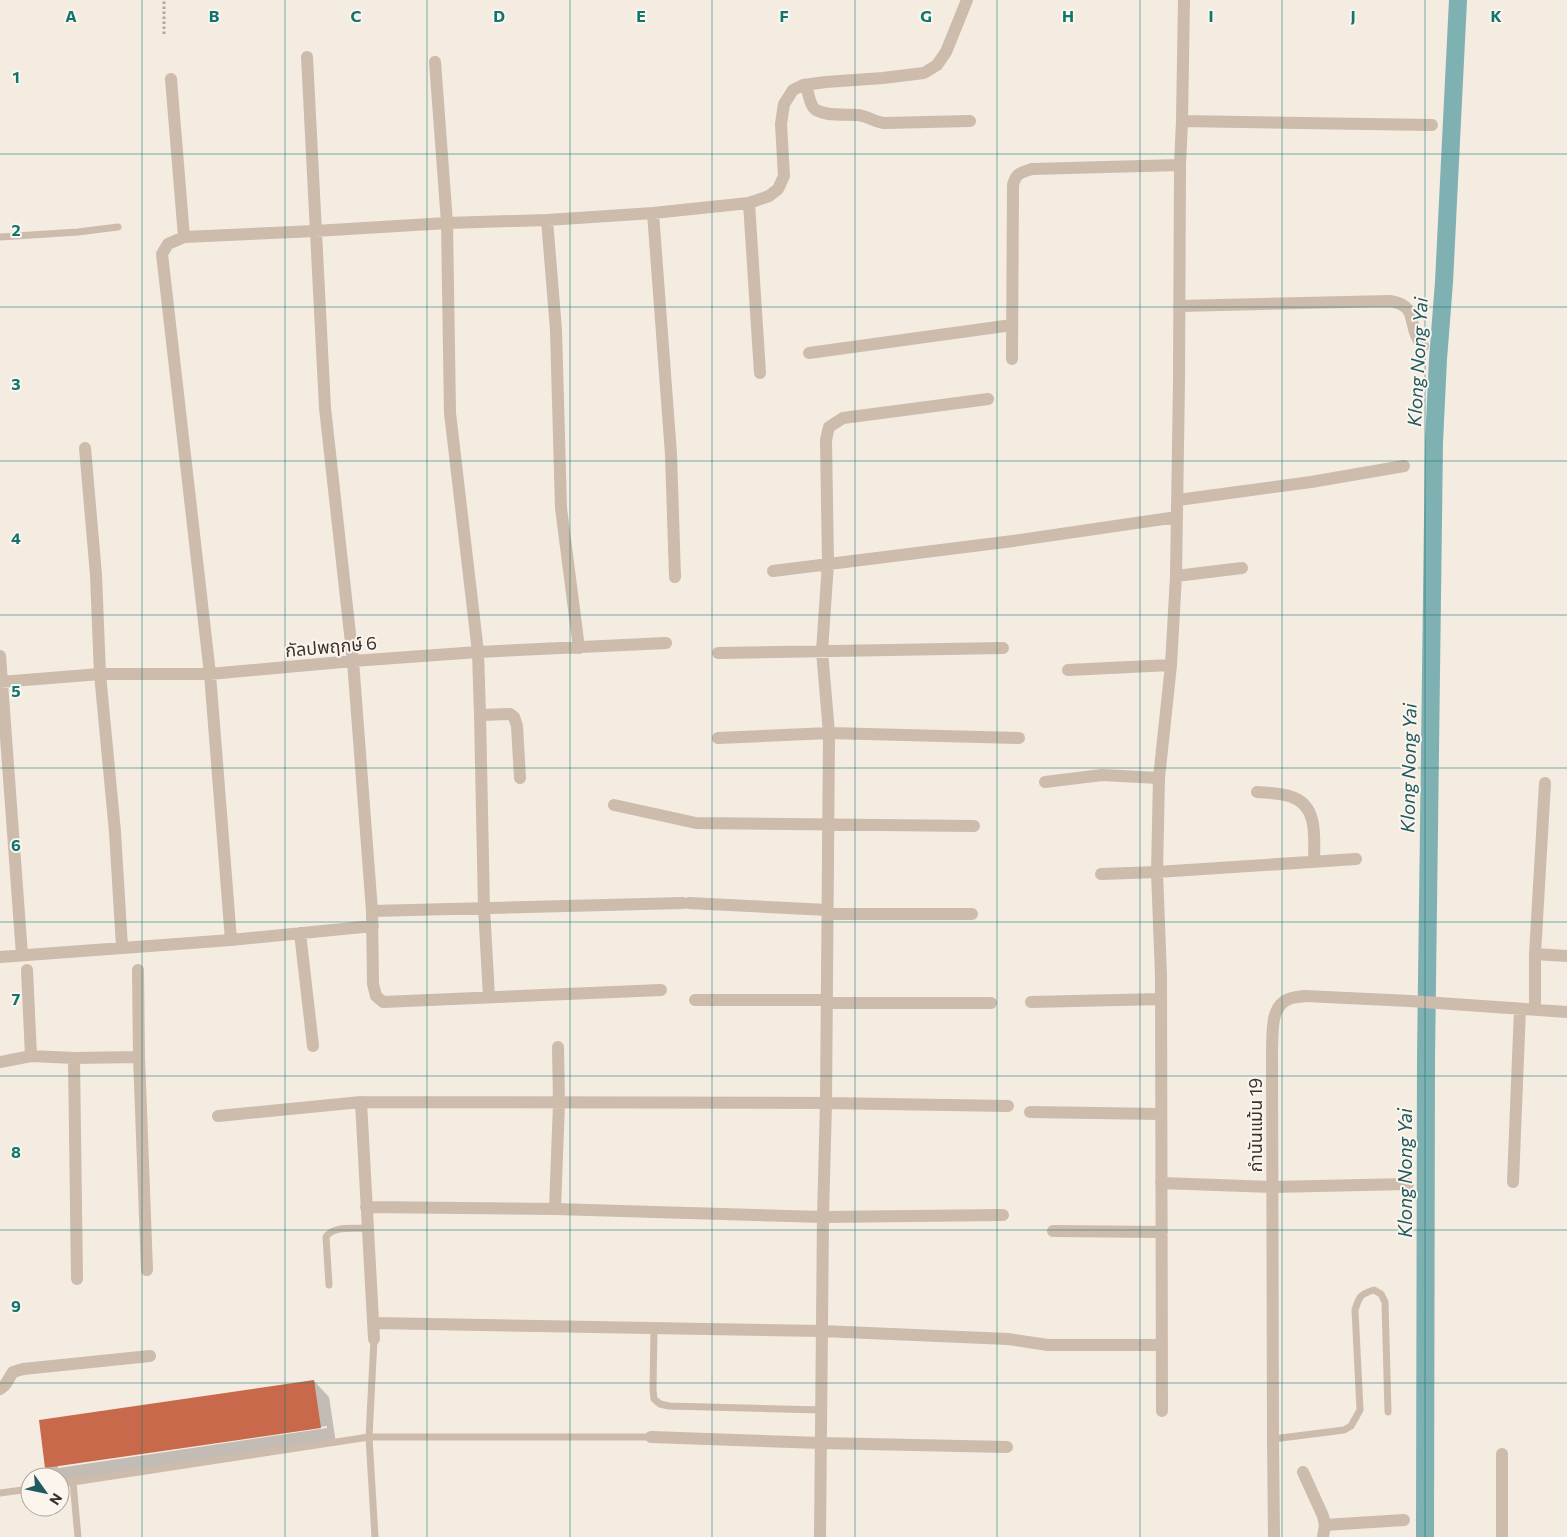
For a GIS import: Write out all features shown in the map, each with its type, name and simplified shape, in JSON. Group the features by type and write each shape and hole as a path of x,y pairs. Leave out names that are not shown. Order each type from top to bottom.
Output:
{"street":[{"path":"230,940 210,674 162,254 168,244 184,236 547,220 653,213 749,202 768,196 778,189 784,176 781,124 784,104 793,90 806,84 924,73 937,65 946,52 967,0"},
{"path":"1162,1411 1161,999 1157,872 1159,778 1176,576 1180,165 1184,0"},
{"path":"307,57 325,408 353,661 373,926 372,984 376,996 383,1002 661,990"},
{"path":"435,62 447,223 450,412 478,652 484,908 489,997"},
{"path":"171,79 184,236"},
{"path":"806,84 812,106 818,112 824,114 861,115 884,123 970,122"},
{"path":"1182,121 1432,125"},
{"path":"1012,359 1013,185 1015,176 1021,172 1032,170 1180,165"},
{"path":"749,202 760,373"},
{"path":"653,213 671,454 675,577"},
{"path":"547,220 556,330 561,508 579,648"},
{"path":"1179,306 1396,302 1408,308 1414,333 1423,346"},
{"path":"809,353 1012,326"},
{"path":"820,1537 829,733 822,651 828,563 826,440 829,428 843,418 988,399"},
{"path":"85,448 96,574 100,674 114,823 122,947"},
{"path":"1178,500 1310,482 1404,466"},
{"path":"773,572 828,563 1013,541 1177,517"},
{"path":"1176,576 1242,568"},
{"name":"กัลปพฤกษ์ 6","path":"1,682 100,674 210,674 478,652 666,643"},
{"path":"718,653 1003,648"},
{"path":"0,656 22,955"},
{"path":"1068,670 1170,665"},
{"path":"480,715 510,714 514,717 517,726 520,778"},
{"path":"718,738 829,733 1019,738"},
{"path":"1045,782 1102,775 1159,778"},
{"path":"1535,1010 1534,954 1545,783"},
{"path":"1257,792 1293,797 1306,806 1312,816 1314,830 1314,862"},
{"path":"614,805 696,823 974,826"},
{"path":"1102,874 1356,859"},
{"path":"372,911 686,903 828,912 972,914"},
{"path":"0,957 230,940 373,926"},
{"path":"300,933 314,1046"},
{"path":"1534,954 1567,956"},
{"path":"27,970 31,1056"},
{"path":"138,970 139,1057 147,1270"},
{"name":"กำนันแม้น 19","path":"1274,1537 1272,1049 1275,1014 1278,1006 1289,999 1305,996 1567,1012"},
{"path":"1031,1002 1161,999"},
{"path":"695,1000 991,1003"},
{"path":"1513,1182 1520,1009"},
{"path":"555,1209 559,1103 558,1047"},
{"path":"0,1062 31,1056 74,1058 139,1057"},
{"path":"74,1058 77,1279"},
{"path":"218,1116 360,1102 826,1103 1008,1106"},
{"path":"360,1102 374,1339"},
{"path":"1030,1112 1161,1114"},
{"path":"1161,1183 1272,1186 1408,1184"},
{"path":"366,1206 555,1209 823,1217 1002,1215"},
{"path":"1053,1231 1162,1232"},
{"path":"374,1323 822,1331 1008,1339 1048,1345 1162,1346"},
{"path":"0,1389 5,1385 13,1372 23,1369 150,1356"},
{"path":"651,1437 1007,1447"},
{"path":"1502,1454 1502,1537"},
{"path":"1303,1472 1323,1516 1324,1531 1404,1520"}],"lane":[{"path":"0,236 78,232 118,227"},
{"path":"329,1285 326,1237 329,1232 368,1228"},
{"path":"1273,1439 1344,1430 1351,1426 1360,1410 1355,1310 1358,1299 1365,1292 1374,1290 1381,1294 1385,1302 1388,1412"},
{"path":"654,1328 653,1389 654,1399 660,1404 669,1406 821,1410"},
{"path":"374,1339 369,1437 375,1537"},
{"path":"70,1482 369,1437 651,1437"},
{"path":"73,1482 78,1537"},
{"path":"0,1493 20,1490"}],"path":[{"path":"164,0 164,34"}],"building":[{"path":"314,1380 321,1428 45,1467 39,1420"}],"waterway":[{"name":"Klong Nong Yai","path":"1425,1537 1426,1059 1434,442 1458,0"}]}
